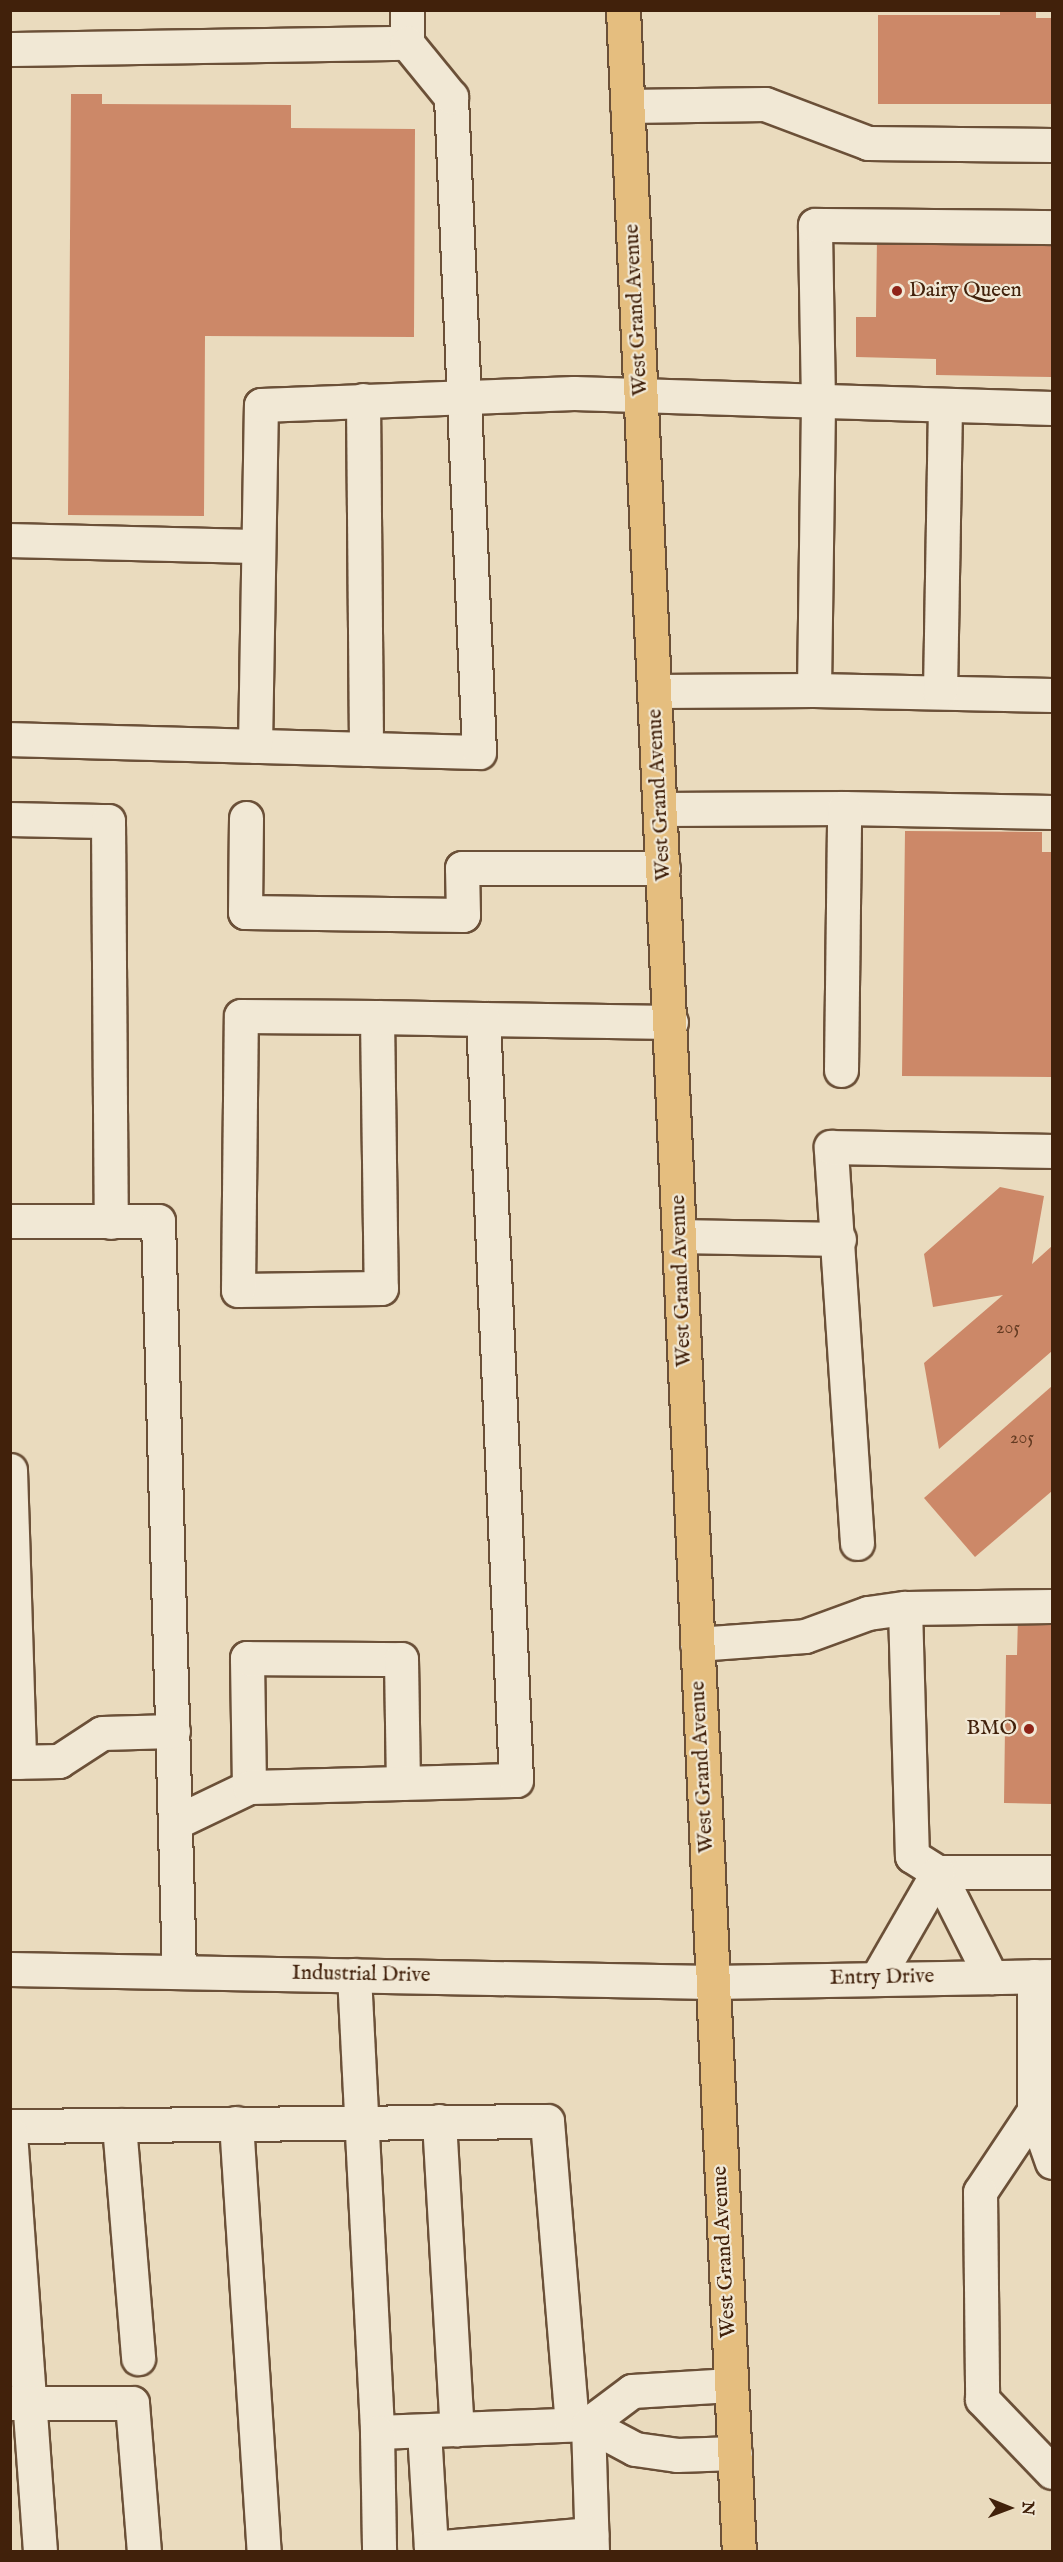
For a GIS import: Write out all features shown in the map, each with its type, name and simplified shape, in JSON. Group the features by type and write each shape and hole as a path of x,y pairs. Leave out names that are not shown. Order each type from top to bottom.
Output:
{"main road":[{"name":"West Grand Avenue","path":"623,10 740,2552"}],"street":[{"path":"10,739 479,752 451,97 407,43 407,10"},
{"path":"10,49 407,43"},
{"path":"627,106 765,104 868,142 1053,145"},
{"path":"814,690 818,402 815,225 1053,227"},
{"path":"255,746 261,405 464,395 574,393 642,397 1053,408"},
{"path":"363,400 366,749"},
{"path":"940,692 945,405"},
{"path":"10,540 258,546"},
{"path":"655,691 814,690 1053,695"},
{"path":"841,1070 844,808"},
{"path":"661,809 844,808 1053,812"},
{"path":"10,819 108,821 111,1222"},
{"path":"246,819 245,912 463,915 462,868 663,868"},
{"path":"377,1017 381,1288 238,1290 240,1016 377,1017 671,1022"},
{"path":"176,1821 249,1787 516,1780 483,1019"},
{"path":"857,1543 839,1239 831,1147 1053,1151"},
{"path":"10,1221 158,1221 179,1972"},
{"path":"680,1236 839,1239"},
{"path":"10,1470 15,1762 59,1761 102,1733 173,1731"},
{"path":"697,1644 805,1636 868,1613 905,1608 1053,1606"},
{"path":"905,1608 912,1856 938,1872 1053,1872"},
{"path":"249,1787 247,1658 401,1659 403,1783"},
{"path":"938,1872 991,1977"},
{"path":"877,1978 938,1872"},
{"name":"Industrial Drive","path":"10,1969 712,1982"},
{"path":"354,1975 377,2432 379,2552"},
{"path":"1043,1976 1034,2111 1053,2162"},
{"name":"Entry Drive","path":"712,1982 1043,1976"},
{"path":"1034,2111 980,2192 982,2399 1053,2472"},
{"path":"439,2121 457,2429"},
{"path":"10,2126 547,2121 592,2543 431,2548 424,2431"},
{"path":"236,2123 264,2552"},
{"path":"119,2125 138,2358"},
{"path":"10,2133 20,2403 40,2552"},
{"path":"580,2424 632,2391 731,2385"},
{"path":"20,2403 132,2403 144,2552"},
{"path":"377,2432 580,2424 635,2449 677,2456 735,2453"}],"building":[{"path":"1000,10 1036,10 1036,18 1052,18 1052,104 878,104 878,15 1000,15"},
{"path":"71,94 102,94 102,104 291,105 291,128 415,129 414,337 205,336 204,516 68,515"},
{"path":"877,236 1052,239 1052,377 936,375 936,359 856,357 856,317 876,317"},
{"path":"905,831 1042,832 1042,852 1052,852 1052,1077 902,1076"},
{"path":"1000,1187 1044,1196 1032,1264 1052,1246 1052,1351 939,1449 924,1363 1003,1295 933,1307 924,1254"},
{"path":"1052,1386 1052,1491 975,1557 924,1498"},
{"name":"BMO","path":"1018,1616 1052,1617 1052,1804 1004,1803 1006,1655 1017,1655"}],"place":[{"name":"Dairy Queen","path":"897,291"},
{"name":"BMO","path":"1029,1729"}]}
